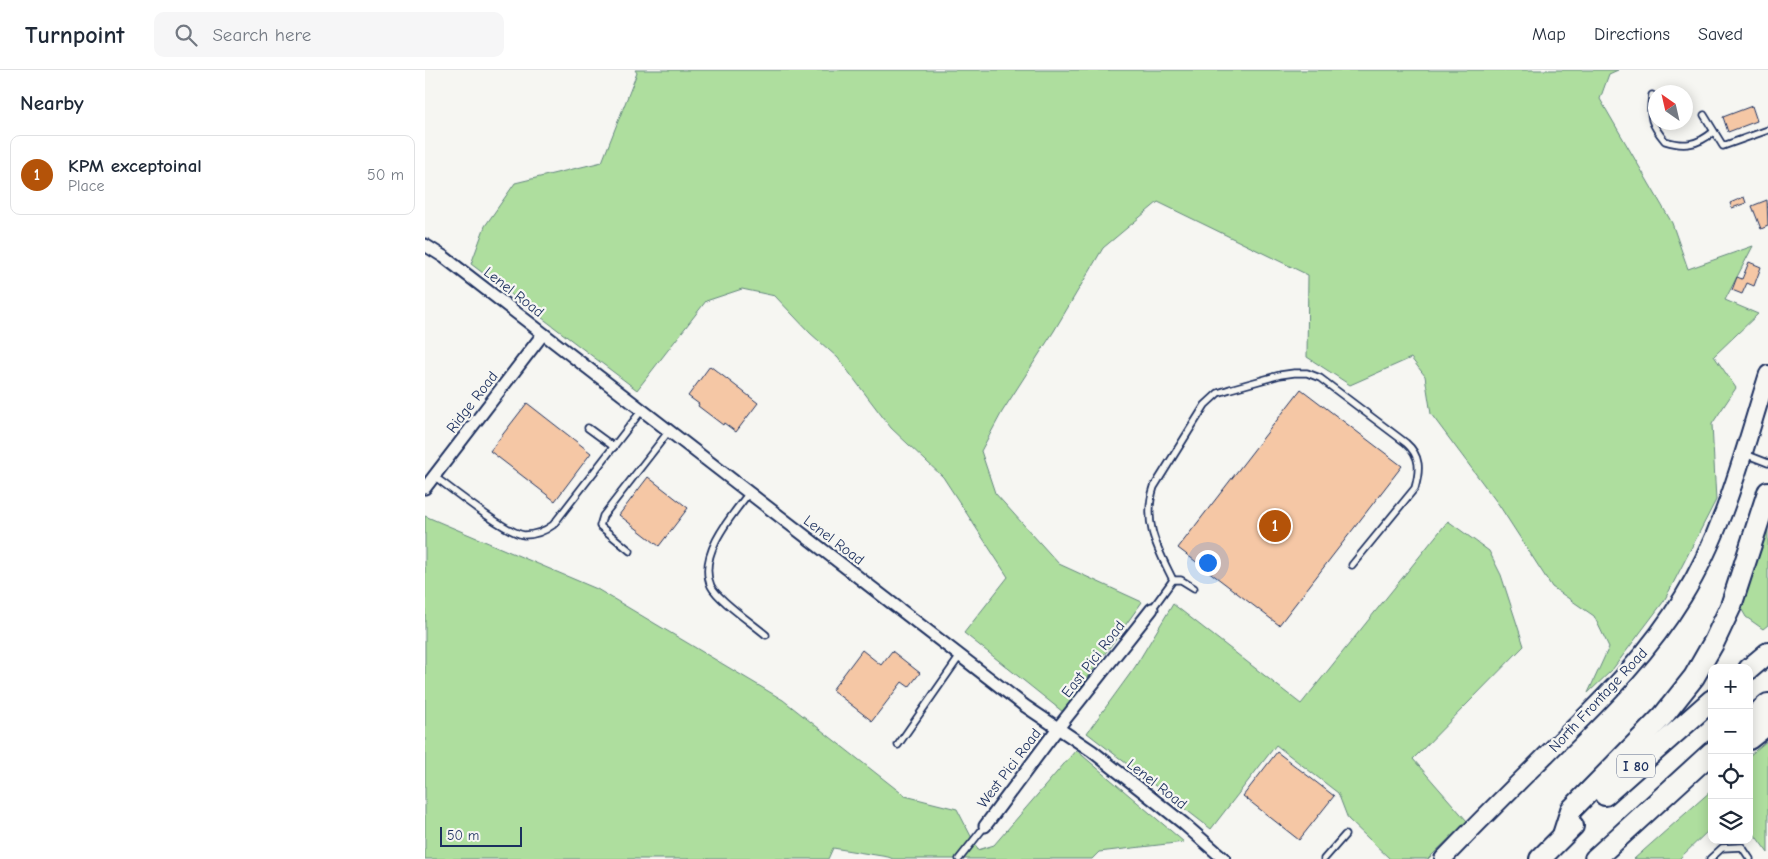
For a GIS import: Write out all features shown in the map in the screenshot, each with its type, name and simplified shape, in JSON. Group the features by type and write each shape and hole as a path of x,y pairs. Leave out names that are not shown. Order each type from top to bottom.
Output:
{"highway":[{"path":"1563,835 1571,810 1663,716 1698,670 1731,606 1768,492"},
{"path":"1753,666 1768,654"},
{"name":"I 80","path":"1540,859 1611,789 1708,704"},
{"path":"1753,717 1768,704"},
{"path":"1753,736 1768,724"},
{"name":"I 80","path":"1595,859 1710,754"},
{"path":"1685,775 1708,766"}],"main road":[{"name":"North Frontage Road","path":"1443,859 1603,699 1635,664 1684,596 1720,522 1768,374"}],"street":[{"name":"Lenel Road","path":"425,245 1025,706 1092,751 1183,823 1224,859"},
{"name":"Ridge Road","path":"425,488 543,334"},
{"name":"East Pici Road","path":"1058,728 1152,609"},
{"name":"West Pici Road","path":"985,826 1058,728"}],"lane":[{"path":"1704,115 1723,146 1768,130"},
{"path":"1657,130 1665,141 1682,146 1705,140 1713,132"},
{"path":"1173,580 1154,542 1149,511 1153,487 1205,405 1213,397 1230,389 1294,372 1307,373 1320,378 1412,448 1418,460 1419,473 1415,488 1352,565"},
{"path":"434,476 503,526 523,535 546,530 553,525 642,410"},
{"path":"588,428 613,447"},
{"path":"630,551 600,526 603,516 669,431"},
{"path":"1743,453 1768,463"},
{"path":"749,493 717,538 710,555 708,570 711,585 718,595 766,635"},
{"path":"1173,580 1181,580 1194,588"},
{"path":"1152,609 1173,580"},
{"path":"898,745 961,656"},
{"path":"959,859 985,826"},
{"path":"1324,859 1345,835"},
{"path":"1710,859 1722,848 1742,848 1750,859"}],"green space":[{"path":"635,70 1618,70 1609,74 1600,99 1672,223 1688,269 1753,246 1725,300 1758,314 1714,356 1736,388 1712,424 1716,500 1664,601 1612,670 1588,693 1609,647 1594,616 1552,587 1499,505 1431,414 1425,376 1411,358 1350,385 1307,357 1308,275 1158,202 1103,248 1054,331 1002,412 981,451 995,493 1059,564 1142,602 1063,712 964,633 1008,577 943,477 891,428 838,358 810,333 775,296 742,289 706,301 637,390 471,264 485,226 515,183 602,162 637,73"},
{"path":"1768,513 1768,625 1763,629 1746,617 1734,596"},
{"path":"425,516 597,589 783,700 905,796 957,809 978,850 994,845 1076,750 1184,842 1099,852 1092,859 893,859 833,848 828,859 425,859"},
{"path":"1448,521 1489,551 1501,575 1524,646 1413,759 1467,821 1428,859 1390,859 1348,819 1338,793 1276,745 1211,829 1087,733 1135,667 1173,604 1301,704"},
{"path":"1768,740 1768,853 1753,832 1753,753"},
{"path":"1708,794 1708,831 1679,859 1634,859"}],"building":[{"path":"1752,106 1757,121 1728,132 1723,117"},
{"path":"1744,197 1746,203 1732,208 1730,203"},
{"path":"1767,200 1768,226 1761,229 1752,206"},
{"path":"1749,262 1761,267 1754,286 1747,283 1742,294 1732,290 1737,277 1742,279"},
{"path":"710,366 758,403 736,432 724,423 723,425 688,396"},
{"path":"1301,389 1402,466 1279,625 1178,548"},
{"path":"527,403 591,453 555,501 490,451"},
{"path":"648,477 688,508 659,546 619,515"},
{"path":"862,650 881,665 892,651 920,673 909,687 902,682 872,721 832,690"},
{"path":"1277,752 1334,796 1299,840 1243,796"}],"place":[{"name":"KPM exceptoinal","path":"1275,526"}]}
